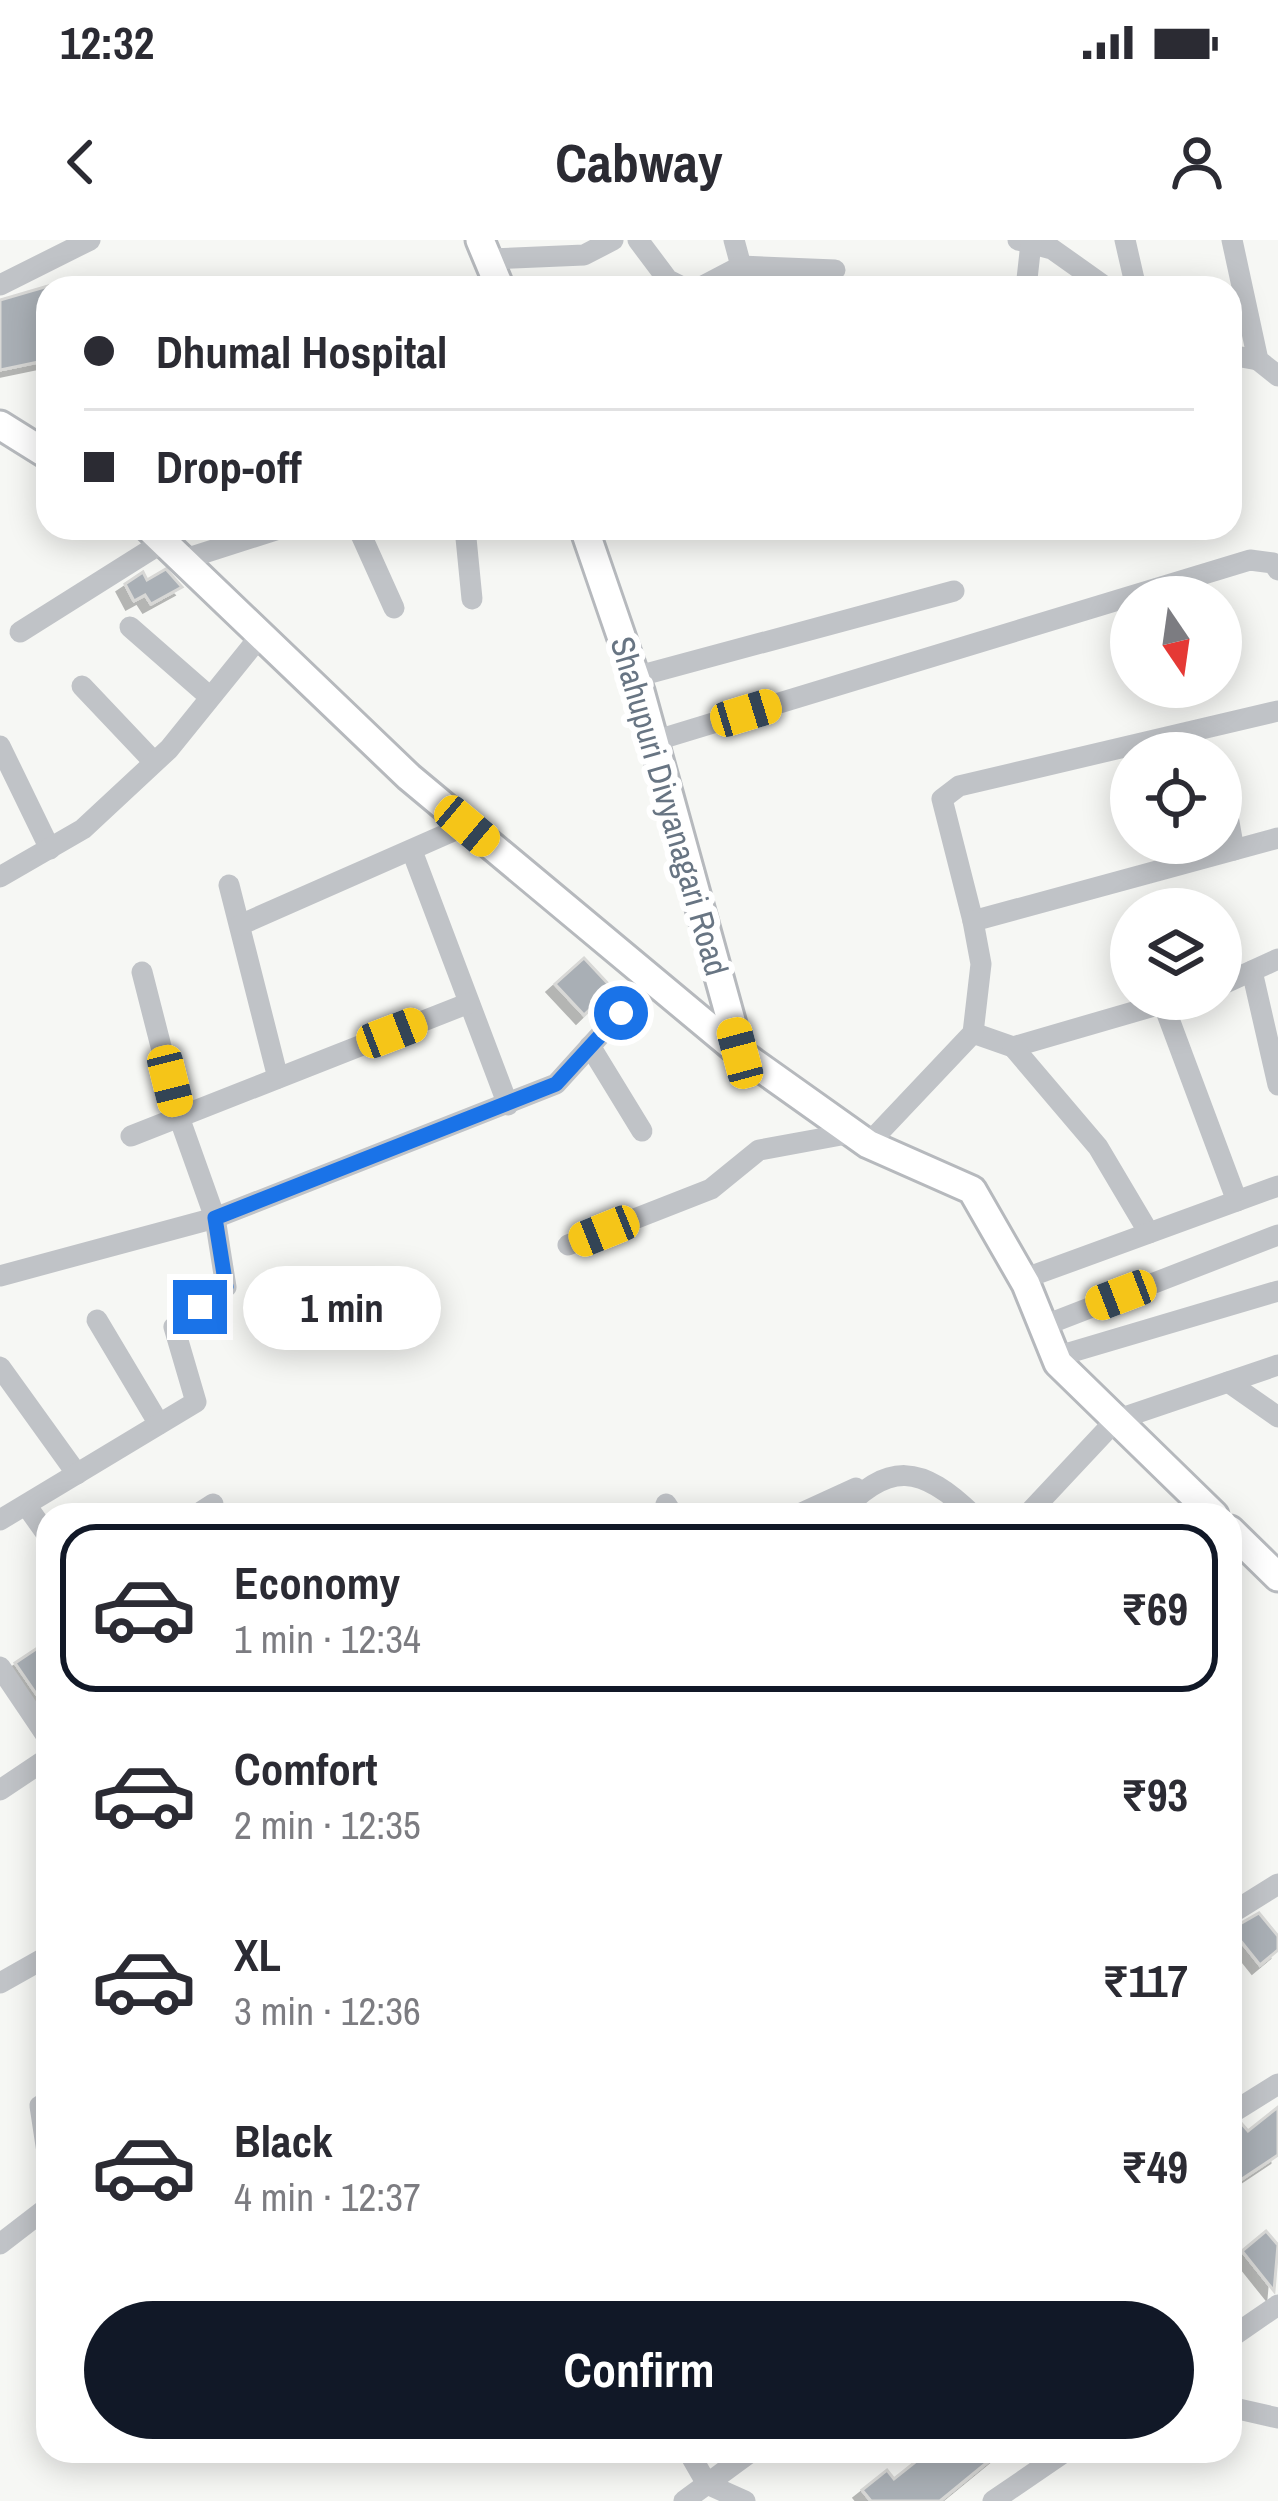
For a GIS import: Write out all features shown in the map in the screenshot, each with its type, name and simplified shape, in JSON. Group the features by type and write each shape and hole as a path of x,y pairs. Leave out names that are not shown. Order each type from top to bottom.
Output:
{"main road":[{"path":"0,425 36,446"},
{"name":"Shahupuri Divyanagari Road","path":"588,540 654,741 740,1053"},
{"path":"165,543 467,826 740,1053 860,1138 972,1190 1023,1279 1055,1357 1202,1503"},
{"path":"1242,1542 1278,1577"}],"street":[{"path":"0,285 51,246 90,240"},
{"path":"638,240 665,276"},
{"path":"734,240 741,266"},
{"path":"1125,240 1133,276"},
{"path":"1232,240 1240,276"},
{"path":"485,250 584,254 604,242"},
{"path":"1025,276 1024,242 1081,266 1092,276"},
{"path":"722,276 741,266 835,270"},
{"path":"1242,286 1258,360"},
{"path":"1242,358 1258,360 1278,376"},
{"path":"363,540 394,608"},
{"path":"466,540 472,599"},
{"path":"20,632 165,543"},
{"path":"654,741 1250,560 1273,562 1278,570"},
{"path":"635,677 954,591"},
{"path":"130,627 210,698"},
{"path":"0,877 83,829 154,763 261,635"},
{"path":"82,686 154,763"},
{"path":"568,1245 711,1189 759,1150 860,1138 973,1033 982,964 943,808 947,791 1278,711"},
{"path":"0,746 50,849"},
{"path":"239,925 467,826"},
{"path":"1242,848 1278,838"},
{"path":"412,851 508,1105"},
{"path":"973,921 1183,864"},
{"path":"229,885 278,1078"},
{"path":"1242,976 1278,959"},
{"path":"0,1520 196,1402 173,1327 226,1287 215,1218 179,1117 142,971"},
{"path":"1252,971 1278,1085"},
{"path":"0,1276 215,1218 556,1084 651,980"},
{"path":"131,1136 469,1004"},
{"path":"1013,1047 1110,1019"},
{"path":"1177,1020 1238,1201"},
{"path":"973,1033 1013,1047 1098,1148 1149,1233"},
{"path":"590,1046 642,1131"},
{"path":"1023,1279 1278,1186"},
{"path":"1042,1326 1278,1235"},
{"path":"1055,1357 1278,1291"},
{"path":"97,1320 159,1424"},
{"path":"1038,1503 1116,1420 1278,1365"},
{"path":"0,1366 77,1474"},
{"path":"1228,1382 1278,1417"},
{"path":"824,1503 867,1484 902,1476 930,1480 958,1503"},
{"path":"850,1503 867,1484"},
{"path":"26,1505 36,1520"},
{"path":"0,1667 36,1720"},
{"path":"0,1790 36,1766"},
{"path":"1242,1906 1278,1884"},
{"path":"0,1983 36,1963"},
{"path":"1242,2106 1278,2084"},
{"path":"0,2244 36,2216"},
{"path":"1242,2330 1278,2305"},
{"path":"1242,2410 1278,2418"},
{"path":"695,2463 707,2484 745,2501"},
{"path":"684,2501 736,2463"},
{"path":"993,2501 1048,2463"}],"building":[{"path":"36,290 36,362 0,370 0,300"},
{"path":"166,569 182,587 151,604 145,595 134,601 125,584 143,572 147,580"},
{"path":"584,958 612,988 584,1015 555,984"},
{"path":"36,1649 36,1694 15,1663"},
{"path":"1259,1913 1278,1936 1278,1950 1260,1965 1242,1943 1242,1923"},
{"path":"1278,2107 1278,2155 1242,2179 1242,2124 1248,2131"},
{"path":"1266,2231 1278,2245 1274,2291 1242,2251"},
{"path":"914,2463 986,2463 940,2501 871,2501 862,2490 887,2470 894,2479"}],"route":[{"path":"200,1307 226,1287 215,1218 556,1084 621,1013"}]}
